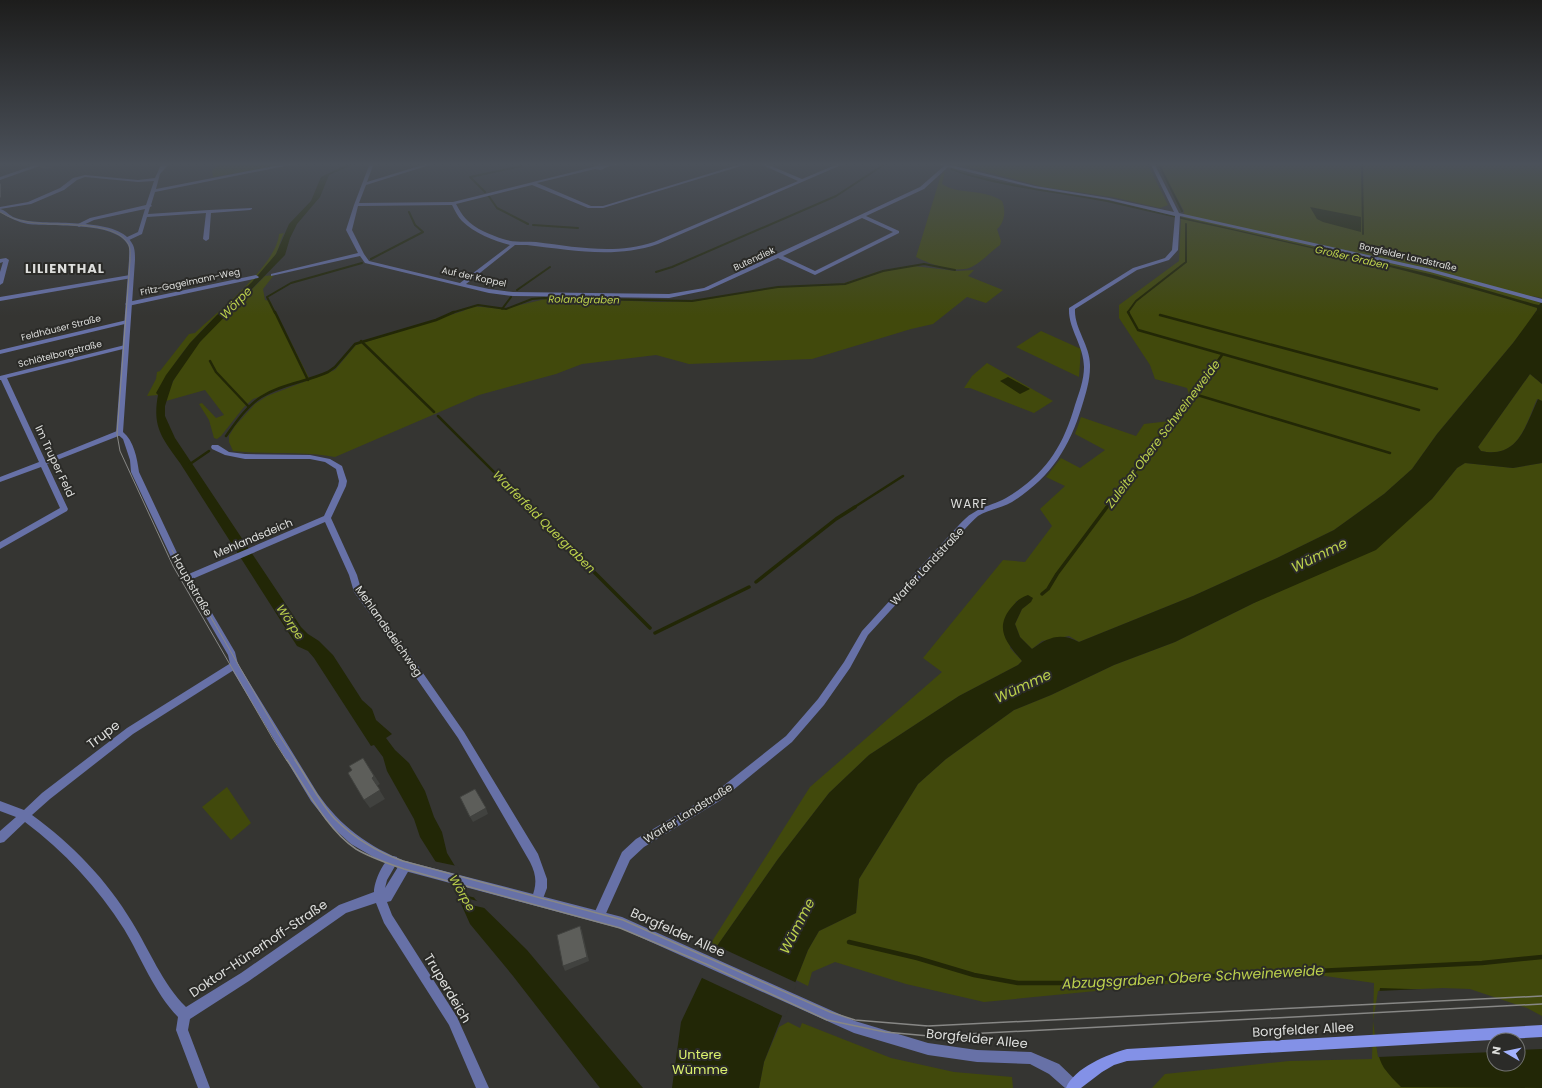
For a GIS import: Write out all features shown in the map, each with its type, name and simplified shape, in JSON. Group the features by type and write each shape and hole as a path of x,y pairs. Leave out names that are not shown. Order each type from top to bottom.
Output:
{"main road":[{"name":"Borgfelder Allee","path":"1073,1087 1094,1069 1113,1059 1127,1055 1542,1031"}],"street":[{"path":"0,480 119,433 132,250 127,239 109,230 79,225 21,220 5,214"},
{"path":"79,225 92,219 115,214"},
{"path":"127,239 140,233 146,216 174,214"},
{"path":"206,238 209,214"},
{"path":"273,274 361,254 349,230 354,214"},
{"path":"460,214 464,220 471,225 504,242 600,251 641,248 725,214"},
{"name":"Butendiek","path":"642,296 669,296 706,289 869,214"},
{"name":"Borgfelder Landstraße","path":"1168,214 1438,273 1541,300"},
{"name":"Warfer Landstraße","path":"599,916 626,856 640,843 717,797 789,739 829,689 865,634 962,526 976,514 1008,501 1029,487 1052,464 1072,429 1086,371 1085,347 1071,316 1072,308 1135,269 1172,256 1176,247 1177,216"},
{"path":"779,256 815,273 897,232 862,217"},
{"path":"462,284 514,244"},
{"name":"Auf der Koppel","path":"361,254 367,262 513,294 642,296"},
{"path":"0,260 6,260 0,283"},
{"path":"0,299 130,277"},
{"name":"Fritz-Gagelmann-Weg","path":"128,304 256,277"},
{"name":"Feldhäuser Straße","path":"0,352 127,322"},
{"name":"Schlötelborgstraße","path":"2,377 125,347"},
{"name":"Im Truper Feld","path":"0,546 64,509 2,377"},
{"name":"Hauptstraße","path":"119,433 126,438 134,460 135,472 162,530 187,578 232,655 234,665 276,737 330,818 361,845 393,861 441,876 537,900"},
{"path":"215,447 220,452 232,454 268,457 319,457 331,460 340,467 343,481 327,518"},
{"name":"Mehlandsdeich","path":"187,578 240,557 327,518"},
{"name":"Mehlandsdeichweg","path":"327,518 353,575 357,590 406,656 461,735 534,858 542,874 543,883 537,900"},
{"name":"Trupe","path":"0,838 24,815 130,730 234,665"},
{"path":"0,806 8,807 24,815 61,844 89,873 127,925 172,1004 185,1015 182,1030 204,1088"},
{"path":"383,898 380,880 393,861"},
{"path":"383,898 406,866"},
{"name":"Doktor-Hünerhoff-Straße","path":"185,1015 245,977 343,908 383,898"},
{"name":"Truperdeich","path":"383,898 388,919 452,1021 483,1088"},
{"name":"Borgfelder Allee","path":"537,900 599,916 646,932 854,1027 928,1049 977,1056 1031,1058 1054,1069 1073,1087"}],"green space":[{"path":"929,214 1004,214 1002,223 997,229 1001,241 1000,245 981,261 969,268 949,269 916,257"},
{"path":"1184,214 1542,214 1542,298 1532,296 1534,301 1541,303 1530,321 1513,343 1437,434 1412,469 1384,494 1334,530 1193,596 1079,642 1069,636 1042,641 1032,649 1020,637 1015,624 1022,609 1027,605 1016,601 1010,648 1022,661 1018,665 959,696 869,755 829,793 778,859 717,946 711,943 810,787 942,672 923,658 1003,560 1025,562 1052,526 1040,509 1065,486 1046,477 1061,458 1080,468 1105,450 1075,434 1081,417 1136,436 1144,424 1170,421 1189,394 1187,388 1155,379 1150,365 1119,318 1119,305 1179,261 1181,219 1183,219"},
{"path":"284,233 275,256 269,264 255,280 217,315 191,342 169,372 158,395 147,396 156,379 157,372 160,371 189,334 195,333 231,301 257,273 268,260 276,246 279,234"},
{"path":"914,266 956,271 974,270 968,276 1003,290 986,303 967,297 933,324 911,329 812,359 689,364 656,355 582,364 556,374 479,395 335,457 310,454 233,451 229,442 229,436 235,426 255,404 267,396 335,370 356,345 463,311 472,306 503,309 550,298 659,302 696,301 776,287 839,285 877,272"},
{"path":"274,275 263,289 265,300 270,301 309,378 253,399 244,407 221,436 217,439 214,438 209,420 199,404 202,403 216,418 224,415 205,390 166,401 182,365 194,349 222,318 265,276"},
{"path":"1041,331 1081,349 1079,377 1016,347"},
{"path":"987,363 1053,401 1034,413 970,388 964,388 972,376"},
{"path":"1530,374 1542,384 1542,401 1537,399 1524,430 1512,445 1504,450 1494,452 1481,451 1478,447"},
{"path":"1465,463 1513,468 1542,463 1542,1088 1152,1088 1165,1074 1289,1061 1372,1059 1374,983 1318,975 1209,980 984,1002 906,984 835,962 812,972 808,986 796,980 808,950 819,931 856,913 859,879 918,784 946,759 1014,710 1051,695 1114,665 1175,642 1254,603 1432,499 1457,468"},
{"path":"227,787 251,823 231,840 202,807"},
{"path":"788,1022 800,1028 802,1023 891,1058 954,1072 1012,1077 1013,1088 759,1088 764,1062 779,1027"}],"water":[{"name":"Wörpe","path":"299,214 306,214 297,224 290,238 285,255 200,342 173,381 165,406 165,416 175,438 301,627 308,634 319,641 333,655 362,700 372,709 376,720 392,734 386,738 395,750 409,763 425,791 434,817 442,832 447,853 475,899 527,950 643,1088 600,1088 513,976 470,924 458,897 420,837 414,819 387,771 383,757 374,745 371,746 314,658 308,651 297,646 160,432 156,416 158,395 156,393 166,375 190,343 252,282 276,254 289,224"},
{"path":"1160,214 1166,214 1434,275 1534,304 1539,305 1542,301 1542,384 1530,374 1478,447 1481,451 1494,452 1504,450 1512,445 1524,430 1538,399 1542,401 1542,463 1513,468 1465,463 1457,468 1432,499 1376,550 1254,603 1175,642 1114,665 1051,695 1014,710 946,759 918,784 859,879 856,913 819,931 808,950 764,1062 759,1088 672,1088 681,1022 717,946 778,859 829,793 869,755 959,696 1018,665 1022,661 1008,643 1003,630 1005,617 1018,600 1028,595 1033,598 1031,602 1022,609 1015,624 1020,637 1032,649 1044,641 1055,637 1066,637 1079,642 1193,596 1334,530 1384,494 1412,469 1437,434 1513,343 1537,310 1537,308 1484,292 1269,238"},
{"path":"1314,214 1345,214 1361,217 1361,232 1323,222 1317,219"},
{"path":"1008,377 1030,389 1020,394 1000,381"},
{"path":"1380,988 1470,991 1542,1018 1542,1088 1401,1087 1384,1068 1380,1059 1376,1040 1376,1018"}],"pier":[{"path":"433,861 457,866 476,898 452,892"},
{"path":"455,895 481,902 489,909 458,902"},
{"path":"715,945 797,983 785,1017 700,977"},
{"path":"1443,988 1470,989 1527,1008 1542,1016 1542,1049 1526,1050 1526,1032 1486,1032 1486,1052 1378,1057 1373,1021 1378,991"}],"building":[{"path":"363,758 374,776 372,778 380,790 364,800 348,773 352,770 349,766"},
{"path":"475,789 486,808 470,817 460,797"},
{"path":"580,926 587,957 563,966 557,935"}],"waterway":[{"path":"371,259 423,232 415,225 410,214"},
{"path":"508,214 528,224"},
{"path":"656,272 672,267 795,214"},
{"path":"1363,214 1363,234"},
{"name":"Zuleiter Obere Schweineweide","path":"1128,312 1136,301 1186,262 1186,224"},
{"path":"533,225 578,228"},
{"path":"275,313 267,297 291,283 362,263"},
{"name":"Rolandgraben","path":"502,308 506,309 532,299 544,298 692,301 778,287 845,284 883,271 924,264 955,270"},
{"path":"517,290 550,267"},
{"path":"502,308 511,297"},
{"name":"Rolandgraben","path":"453,312 478,305 502,308"},
{"path":"275,312 308,379"},
{"name":"Rolandgraben","path":"362,342 436,320 453,312"},
{"path":"1128,312 1138,330 1419,410"},
{"path":"1160,315 1437,389"},
{"name":"Rolandgraben","path":"308,379 328,372 335,367 355,344 362,342"},
{"name":"Warferfeld Quergraben","path":"362,342 434,412"},
{"name":"Zuleiter Obere Schweineweide","path":"1194,394 1222,355"},
{"path":"210,361 216,372 249,407"},
{"name":"Rolandgraben","path":"226,436 246,410 261,397 277,389 308,379"},
{"name":"Zuleiter Obere Schweineweide","path":"1106,508 1159,441 1160,436 1184,409 1194,394"},
{"path":"1194,394 1390,453"},
{"name":"Warferfeld Quergraben","path":"438,416 650,628"},
{"name":"Rolandgraben","path":"190,464 209,451"},
{"name":"Warferfeld Quergraben","path":"853,508 903,476"},
{"name":"Warferfeld Quergraben","path":"756,582 836,519 855,507"},
{"name":"Zuleiter Obere Schweineweide","path":"1042,594 1048,589 1057,574 1107,507"},
{"name":"Warferfeld Quergraben","path":"655,633 749,587"},
{"name":"Abzugsgraben Obere Schweineweide","path":"849,942 917,958 974,975 1018,983 1113,983 1172,978 1482,963 1542,957"}],"tram line":[{"path":"4,214 25,221 82,225 109,230 120,235 128,243 130,249 130,261 117,434 120,451 173,566 287,761"},
{"path":"172,550 279,735 296,761"},
{"path":"287,760 326,820 345,841 367,855 404,869 620,928 706,964 827,1020 885,1032 929,1036 1542,1004"},
{"path":"295,760 335,819 358,839 384,853 403,861 623,920 830,1012 855,1020 928,1026 1542,996"}],"district":[{"name":"LILIENTHAL","path":"65,268"},
{"name":"WARF","path":"969,504"}],"water label":[{"name":"Großer Graben","path":"1352,257"},
{"name":"Wümme","path":"1319,555"},
{"name":"Wümme","path":"1023,686"},
{"name":"Wümme","path":"797,926"}],"park label":[{"name":"Untere Wümme","path":"700,1062"}]}
